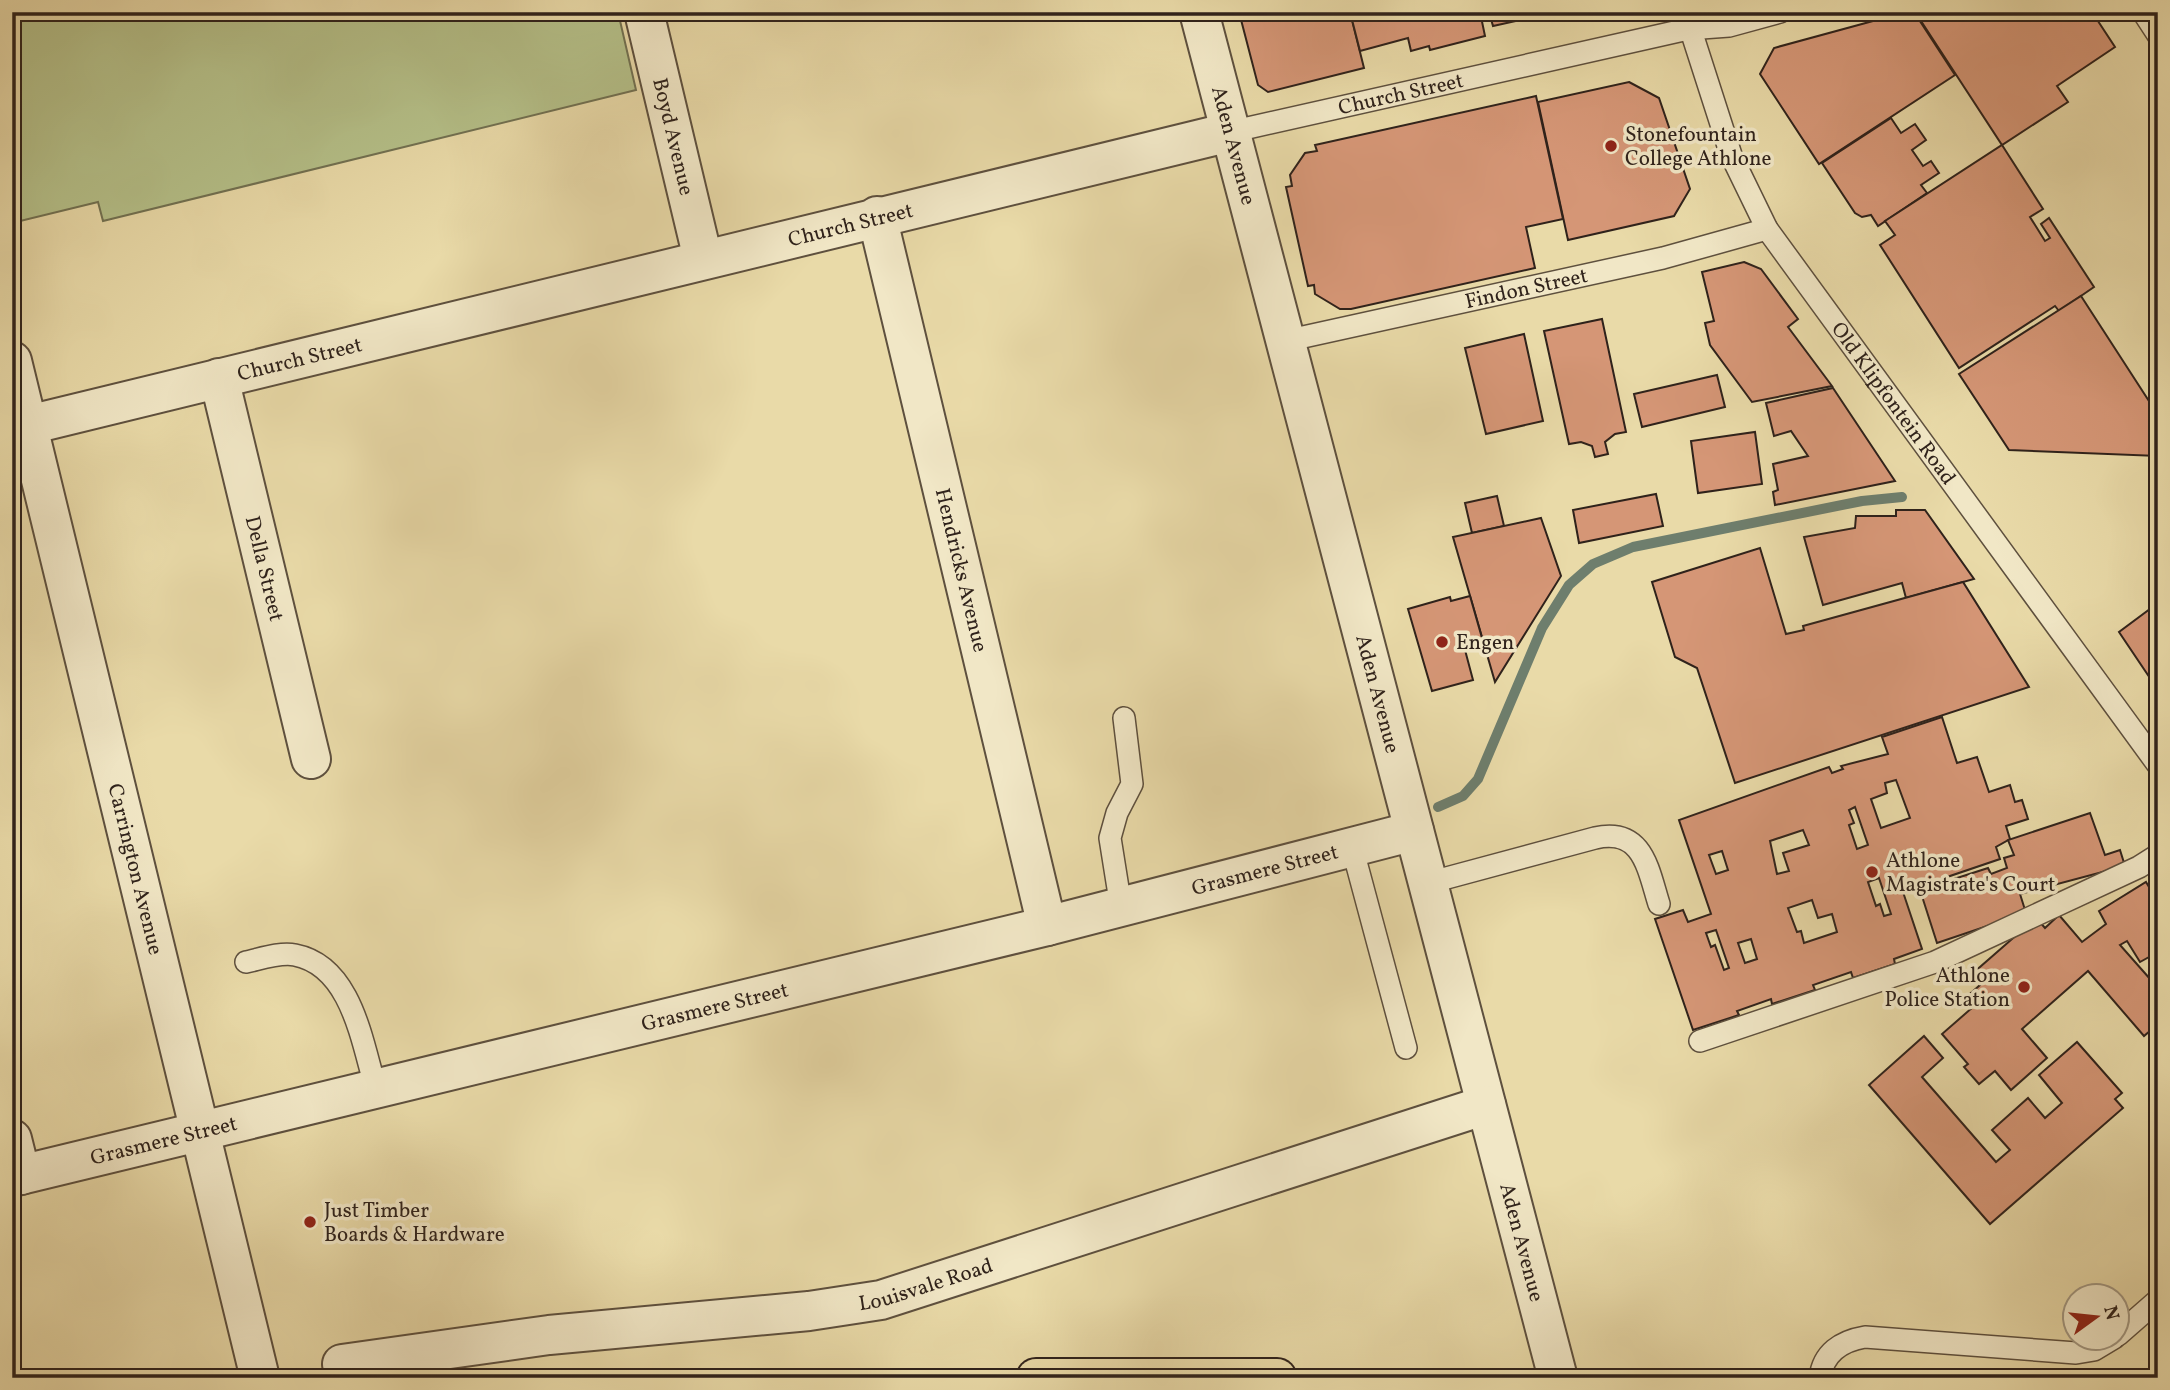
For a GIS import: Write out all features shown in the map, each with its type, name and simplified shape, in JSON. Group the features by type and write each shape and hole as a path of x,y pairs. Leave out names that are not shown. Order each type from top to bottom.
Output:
{"main road":[{"path":"1036,1378 1277,1378"}],"street":[{"name":"Boyd Avenue","path":"644,12 703,259"},
{"name":"Aden Avenue","path":"1199,12 1558,1378"},
{"name":"Church Street","path":"20,427 877,215 1230,132"},
{"name":"Hendricks Avenue","path":"877,215 1048,926"},
{"name":"Carrington Avenue","path":"12,361 20,427 260,1378"},
{"name":"Della Street","path":"219,378 311,759"},
{"name":"Grasmere Street","path":"17,1176 1048,926 1414,831"},
{"name":"Louisvale Road","path":"342,1364 549,1335 821,1310 881,1300 1486,1105"},
{"path":"12,1139 17,1176"}],"lane":[{"name":"Church Street","path":"1230,132 1687,20 1729,26 1780,12"},
{"path":"2143,12 2158,35"},
{"name":"Old Klipfontein Road","path":"1687,20 1731,155 1767,229 2158,765"},
{"name":"Findon Street","path":"1285,341 1663,258 1767,229"},
{"path":"1121,907 1110,838 1117,813 1132,784 1124,718"},
{"path":"1427,883 1595,838 1616,835 1637,847 1645,859 1659,904"},
{"path":"1352,847 1406,1048"},
{"path":"1700,1041 1935,962 2139,867 2158,855"},
{"path":"246,962 293,954 313,961 332,976 351,1007 376,1089"},
{"path":"2132,1322 2158,1300"},
{"path":"1820,1378 1830,1353 1852,1339 1865,1337 2062,1352"},
{"path":"2063,1352 2082,1352"}],"green space":[{"path":"12,12 618,12 636,90 103,221 98,202 12,223"}],"building":[{"path":"1239,12 1350,12 1364,68 1268,92 1258,85"},
{"path":"1350,12 1480,12 1485,36 1430,50 1429,46 1411,51 1408,38 1360,51"},
{"path":"1489,12 1557,12 1493,26"},
{"path":"1914,12 1955,75 1819,164 1760,74 1774,48"},
{"path":"1957,12 2092,12 2115,47 2057,86 2068,102 2002,145 1921,21"},
{"name":"Stonefountain College Athlone","path":"1629,82 1659,98 1690,189 1674,216 1568,240 1538,102"},
{"path":"1536,96 1563,219 1526,227 1535,268 1351,309 1340,309 1315,294 1314,285 1308,286 1286,187 1292,186 1290,175 1305,153 1317,151 1315,145"},
{"path":"1891,118 1901,133 1915,124 1926,140 1912,150 1923,166 1931,161 1939,173 1921,185 1927,193 1878,226 1871,215 1862,217 1855,213 1822,163"},
{"path":"2002,145 2043,209 2030,217 2045,241 2050,238 2041,224 2049,218 2094,287 2059,311 2055,306 1959,368 1880,245 1895,235 1885,221"},
{"path":"1744,262 1761,269 1798,319 1788,327 1832,386 1752,402 1710,345 1705,323 1714,321 1702,272"},
{"path":"2081,296 2158,415 2158,456 2009,450 1959,374"},
{"path":"1602,319 1626,432 1615,434 1605,442 1608,454 1595,457 1592,446 1581,442 1569,444 1544,331"},
{"path":"1524,334 1543,421 1486,434 1465,348"},
{"path":"1717,375 1725,407 1642,427 1634,394"},
{"path":"1833,388 1895,481 1775,505 1773,492 1778,490 1773,464 1808,456 1791,431 1774,436 1766,403"},
{"path":"1755,432 1762,484 1698,493 1691,441"},
{"path":"1656,494 1663,526 1579,543 1573,510"},
{"path":"1497,496 1504,526 1472,533 1465,503"},
{"path":"1896,510 1925,510 1974,579 1906,598 1902,583 1823,605 1804,537 1855,528 1856,516 1896,516"},
{"path":"1541,518 1561,576 1495,682 1453,537"},
{"path":"1760,548 1786,634 1804,630 1803,626 1963,582 2029,687 1735,783 1697,668 1675,657 1652,582"},
{"path":"1470,596 1484,645 1465,650 1473,680 1432,691 1408,609 1450,597 1451,601"},
{"path":"2158,603 2158,690 2119,632"},
{"name":"Athlone Magistrate's Court","path":"1942,717 1957,763 1977,757 1989,792 2010,785 2015,802 2022,800 2028,819 2006,826 2010,839 1996,847 2000,859 1903,892 1922,949 1894,959 1895,964 1853,978 1851,972 1813,985 1815,990 1772,1004 1771,999 1737,1011 1739,1015 1693,1030 1655,919 1683,910 1688,922 1711,914 1679,820 1829,767 1832,773 1843,769 1841,766 1888,754 1882,737","holes":["1896,780 1910,818 1881,828 1871,799 1887,793 1885,783","1855,807 1868,845 1857,849 1849,825 1854,823 1849,810","1803,830 1809,845 1783,853 1789,871 1777,874 1770,841","1722,851 1728,870 1716,874 1709,855","1879,878 1891,914 1884,916 1880,904 1876,906 1868,882","1812,900 1818,918 1832,914 1837,932 1804,943 1801,931 1797,932 1788,908","1716,930 1729,968 1724,970 1715,945 1711,947 1706,933","1751,939 1757,959 1745,963 1738,943"]},
{"path":"2090,813 2105,855 2120,850 2125,866 2020,894 2026,913 1937,943 1920,890 1988,868 1991,874 2007,868 2004,858 2014,855 2008,840"},
{"name":"Athlone Police Station","path":"2146,882 2158,902 2158,952 2140,962 2127,941 2120,945 2158,988 2158,1024 2144,1036 2088,971 2022,1029 2047,1058 2011,1090 1995,1071 1979,1084 1964,1067 1968,1064 1942,1034 1973,1007 1965,998 1980,985 1972,974 2020,932 2039,921 2045,928 2059,915 2082,942 2106,924 2099,911"},
{"name":"Athlone Police Station","path":"1924,1036 1943,1058 1922,1077 1996,1162 2010,1150 1992,1130 2028,1098 2045,1118 2062,1103 2039,1075 2077,1042 2122,1093 2115,1099 2123,1108 1990,1224 1869,1085"}],"waterway":[{"path":"1438,807 1463,796 1478,779 1542,628 1569,585 1593,564 1633,547 1862,501 1902,497"}],"place":[{"name":"Stonefountain College Athlone","path":"1611,146"},
{"name":"Engen","path":"1442,642"},
{"name":"Athlone Magistrate's Court","path":"1872,872"},
{"name":"Athlone Police Station","path":"2024,987"},
{"name":"Just Timber Boards & Hardware","path":"310,1222"}]}
